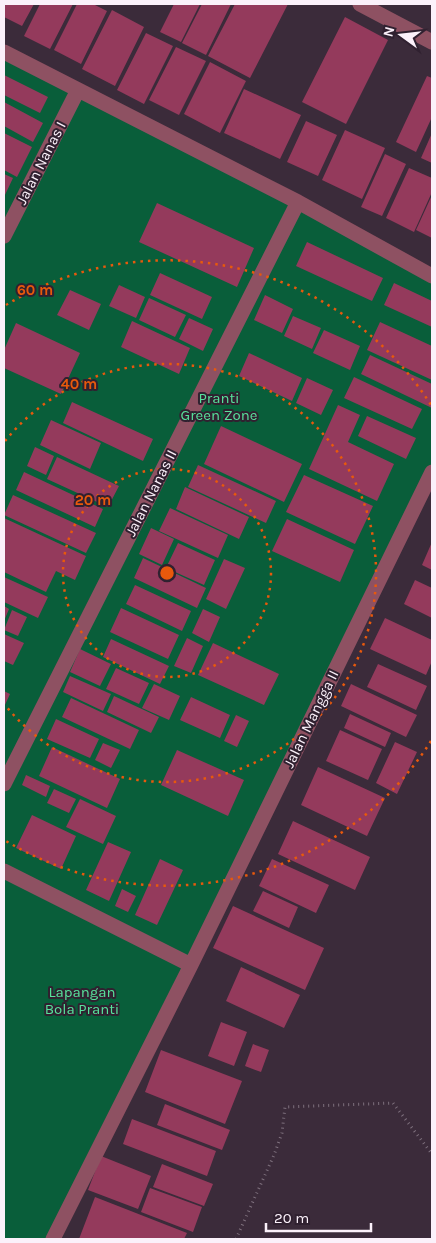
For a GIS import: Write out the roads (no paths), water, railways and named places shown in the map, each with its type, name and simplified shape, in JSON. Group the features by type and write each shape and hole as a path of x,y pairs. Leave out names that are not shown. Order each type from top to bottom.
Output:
{"street":[{"path":"360,4 432,42"},
{"path":"4,52 298,202 432,276"},
{"name":"Jalan Nanas I","path":"4,236 78,90"},
{"name":"Jalan Nanas II","path":"4,784 298,202"},
{"name":"Jalan Mangga II","path":"53,1239 191,965 432,472"},
{"path":"4,871 191,965"}],"park label":[{"name":"Pranti Green Zone","path":"219,406"},
{"name":"Lapangan Bola Pranti","path":"82,1000"}]}
